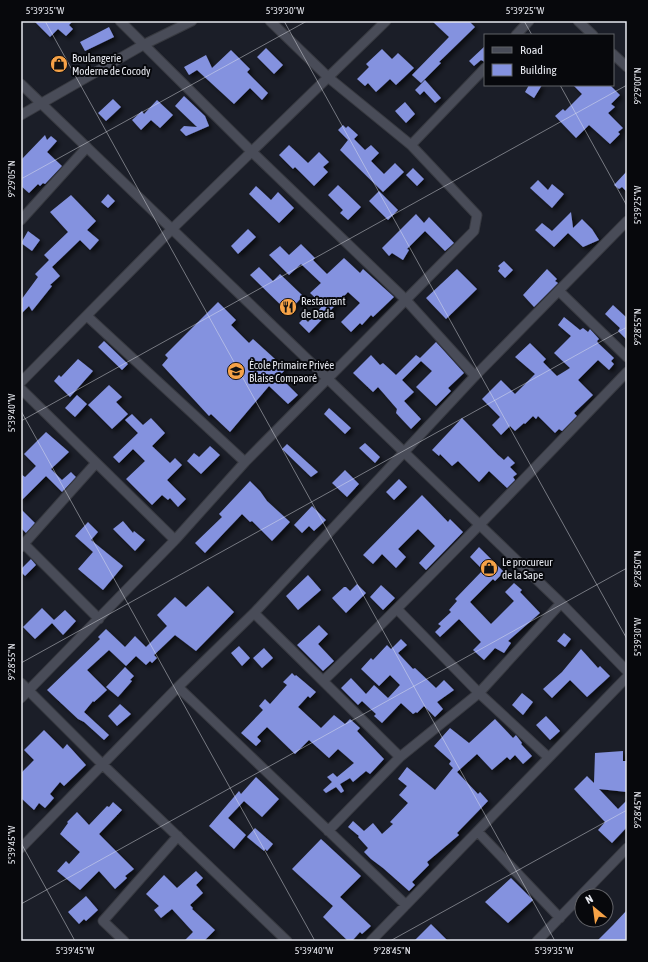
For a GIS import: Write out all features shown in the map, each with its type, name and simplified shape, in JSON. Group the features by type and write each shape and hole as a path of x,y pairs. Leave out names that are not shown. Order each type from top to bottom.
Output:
{"street":[{"path":"120,21 405,299 475,376"},
{"path":"21,115 143,45 192,21"},
{"path":"21,698 175,540 245,462 474,231 477,215 411,145 329,78 270,21"},
{"path":"21,382 172,228 329,78 386,21"},
{"path":"517,34 529,21"},
{"path":"578,21 592,34"},
{"path":"614,55 627,67"},
{"path":"411,145 484,69"},
{"path":"21,84 561,603 627,671"},
{"path":"21,220 87,147"},
{"path":"21,848 178,687 254,613 475,376 627,221"},
{"path":"559,291 627,357"},
{"path":"87,316 245,462"},
{"path":"323,681 480,526 627,372"},
{"path":"21,389 175,540"},
{"path":"96,463 22,545 99,619"},
{"path":"328,831 400,757 479,693 561,603"},
{"path":"397,609 479,693 548,757"},
{"path":"254,613 400,757"},
{"path":"371,941 627,677"},
{"path":"21,683 102,764 287,941"},
{"path":"178,687 406,905"},
{"path":"478,832 560,918"},
{"path":"124,941 102,921 178,836"},
{"path":"537,941 627,848"}],"building":[{"path":"34,21 73,21 69,25 73,29 66,36 58,29 50,37"},
{"path":"432,21 469,21 475,27 439,62 441,63 421,83 412,75 449,37"},
{"path":"109,27 114,37 85,51 80,42"},
{"path":"484,47 484,62 481,60 474,66 469,61"},
{"path":"266,48 283,65 274,74 257,57"},
{"path":"382,49 392,59 398,53 414,68 396,85 390,79 376,92 368,83 365,86 357,79 369,67 366,64"},
{"path":"231,50 250,69 247,72 268,93 262,100 250,88 234,104 197,70 189,75 184,67 206,55 212,68"},
{"path":"425,80 441,98 435,103 424,91 420,95 415,90"},
{"path":"528,86 541,86 534,98 525,92"},
{"path":"574,86 611,86 620,95 611,104 615,107 608,113 623,128 618,132 620,134 610,144 589,125 576,138 555,116 563,109 565,111 582,94"},
{"path":"184,96 205,116 209,126 186,136 180,130 184,126 197,127 175,106"},
{"path":"113,99 121,107 106,121 98,113"},
{"path":"157,100 173,115 160,128 151,120 141,130 132,120 142,111 144,114"},
{"path":"405,102 415,114 406,123 395,111"},
{"path":"343,125 346,128 348,126 358,135 354,139 365,150 371,145 379,153 371,161 384,174 395,163 404,172 383,192 340,150 348,140 338,130"},
{"path":"45,135 47,140 51,136 57,141 47,152 62,166 45,184 43,183 40,186 38,184 29,193 21,186 21,160"},
{"path":"289,145 308,163 319,152 329,162 323,167 328,172 314,186 295,167 293,169 279,155"},
{"path":"413,168 424,179 417,186 406,175"},
{"path":"627,171 627,192 622,187 619,189 614,185"},
{"path":"538,180 548,190 552,184 564,194 552,208 530,188"},
{"path":"338,185 361,207 348,220 340,213 343,210 328,195"},
{"path":"256,186 271,200 278,192 294,208 279,223 249,194"},
{"path":"379,191 398,210 388,220 369,201"},
{"path":"108,194 115,201 108,208 101,202"},
{"path":"71,195 96,221 87,230 99,240 90,250 80,240 52,267 60,276 50,285 52,286 32,311 29,306 21,314 21,300 38,277 35,274 49,260 44,255 68,232 50,212"},
{"path":"571,212 573,228 582,219 592,229 599,240 583,247 568,233 554,247 535,230 542,223 552,231"},
{"path":"416,214 424,223 429,217 454,243 445,251 425,231 407,249 409,250 403,260 392,253 389,256 382,248"},
{"path":"248,229 256,237 238,254 231,246"},
{"path":"28,231 40,240 32,251 21,243"},
{"path":"301,244 315,258 313,260 327,274 344,258 360,273 363,269 394,297 373,317 371,315 362,325 360,323 351,332 341,322 360,303 348,292 309,333 299,323 304,318 308,322 323,305 310,293 321,283 301,264 289,275 269,255 280,246 289,255"},
{"path":"504,261 513,270 505,278 498,271 500,268 498,266"},
{"path":"259,267 273,281 280,274 303,296 288,312 250,275"},
{"path":"457,269 477,289 446,319 426,298"},
{"path":"547,269 557,279 555,281 558,283 534,307 523,295"},
{"path":"218,302 236,320 231,325 249,343 253,339 286,369 279,376 298,395 288,404 269,386 230,432 211,414 209,416 162,365 168,358 165,355"},
{"path":"613,305 627,318 627,340 618,331 620,328 605,314"},
{"path":"564,317 580,330 583,328 588,332 590,329 599,339 597,341 598,343 614,358 611,361 614,364 609,370 598,360 578,380 593,395 574,413 577,416 562,431 559,429 555,433 538,416 536,419 533,416 515,431 510,426 501,435 492,425 500,417 482,399 501,380 515,394 535,374 515,357 530,343 546,359 543,362 557,376 570,368 554,353 571,336 558,325"},
{"path":"104,341 128,364 122,370 98,347"},
{"path":"436,342 464,373 448,388 451,391 436,406 416,387 432,371 421,361 402,380 414,392 404,401 421,419 411,429 396,413 397,409 378,387 373,392 353,373 371,355 380,365 383,363 396,375 416,355 420,358"},
{"path":"78,359 93,371 70,397 54,381 59,375 61,377"},
{"path":"109,385 122,397 116,402 128,414 112,429 88,405"},
{"path":"77,395 87,404 75,417 65,408"},
{"path":"329,408 351,428 345,434 324,414"},
{"path":"132,414 143,425 151,418 165,433 152,446 170,463 175,458 182,465 167,480 186,499 178,507 170,498 168,500 162,495 152,505 126,479 145,461 133,449 119,463 113,457 138,433 125,420"},
{"path":"462,418 498,455 504,460 508,456 515,463 510,467 517,474 513,477 515,480 507,488 489,471 479,482 458,461 452,466 440,454 439,456 432,450"},
{"path":"46,432 69,452 51,469 62,480 71,472 76,477 62,492 46,476 21,501 21,474 25,477 36,466 24,454"},
{"path":"365,443 380,457 375,463 359,448"},
{"path":"287,444 318,472 311,477 282,449"},
{"path":"210,446 220,455 201,474 187,461 194,453 199,457"},
{"path":"345,470 359,484 347,497 332,483"},
{"path":"399,479 407,487 394,500 386,492"},
{"path":"250,481 267,501 290,522 272,541 252,521 250,522 242,514 205,553 195,543 222,517 219,514"},
{"path":"422,495 448,522 450,519 463,532 426,570 419,563 435,546 418,529 398,549 406,557 396,568 382,554 373,564 363,555"},
{"path":"312,506 326,520 314,531 309,526 302,533 294,525"},
{"path":"21,509 35,523 26,533 21,528"},
{"path":"123,521 133,533 134,531 145,540 135,551 113,529"},
{"path":"88,522 98,532 91,540 123,566 103,590 78,569 93,552 75,536"},
{"path":"479,547 504,572 495,581 493,579 470,602 491,624 514,601 505,592 514,583 522,590 520,592 540,613 508,641 511,643 504,653 495,648 484,660 473,650 481,642 459,619 440,637 435,632 441,626 438,624 451,612 449,610 457,601 455,599 483,570 470,557"},
{"path":"31,559 36,565 25,576 21,572 21,569"},
{"path":"308,575 321,590 298,610 286,596"},
{"path":"357,584 366,593 346,613 332,598 344,587 350,591"},
{"path":"381,585 395,598 383,610 370,597"},
{"path":"208,586 234,612 196,651 175,635 154,655 157,658 152,663 150,661 146,665 136,656 126,666 109,650 87,670 107,690 94,702 93,701 84,712 109,735 104,740 84,722 78,719 47,690 100,639 98,637 106,629 125,647 135,636 146,647 167,626 157,615 175,597 186,607"},
{"path":"42,608 54,620 65,610 76,621 63,635 52,623 35,639 23,627"},
{"path":"319,625 328,634 318,644 334,661 323,671 297,645"},
{"path":"564,633 571,639 565,647 557,641"},
{"path":"401,639 407,645 398,653 413,669 415,668 436,688 444,680 454,690 437,702 443,709 435,717 424,706 417,713 416,712 413,714 401,703 382,723 374,716 376,714 362,701 358,705 341,688 351,678 366,694 374,685 388,698 400,685 390,675 379,686 361,669 371,658 373,660 387,645 391,649"},
{"path":"239,646 250,658 242,666 231,653"},
{"path":"264,648 273,658 262,668 253,658"},
{"path":"581,649 598,668 600,666 610,676 587,697 570,680 552,698 543,689 562,672"},
{"path":"125,667 134,676 130,680 132,681 118,697 106,687"},
{"path":"292,673 316,692 310,698 308,696 298,707 321,728 334,715 345,724 350,719 360,728 357,731 384,759 370,774 366,771 353,782 350,778 340,784 344,791 341,793 336,787 326,793 323,790 332,782 327,777 333,773 337,777 354,763 338,749 329,758 309,740 295,754 267,727 257,737 261,741 256,746 241,733 263,710 259,706 265,699 270,704 287,685 283,682"},
{"path":"522,693 533,702 523,715 512,705"},
{"path":"120,704 131,714 117,726 108,716"},
{"path":"546,716 560,731 550,740 536,725"},
{"path":"495,719 513,738 516,735 522,743 521,744 532,756 523,764 515,755 510,760 507,757 492,770 477,754 457,772 478,794 480,792 488,801 457,833 459,835 427,862 429,865 412,882 415,885 409,891 364,852 368,848 358,837 359,836 348,827 353,821 364,831 373,823 382,834 393,824 390,822 408,803 399,795 407,786 398,779 407,767 435,790 453,768 449,764 451,761 434,746 450,728 469,743"},
{"path":"44,730 63,749 67,744 86,765 64,786 60,782 50,794 54,798 45,808 39,803 34,810 21,798 21,773 34,760 24,750"},
{"path":"623,751 623,761 627,761 627,792 599,789 618,809 627,800 627,827 612,843 598,830 605,822 574,789 587,776 594,783 595,753"},
{"path":"256,777 279,799 262,817 244,801 228,818 246,835 234,849 209,826 239,791 241,794"},
{"path":"113,802 122,810 99,834 134,869 125,876 127,878 115,889 99,871 80,890 57,871 66,861 69,864 80,852 60,834 68,823 67,822 77,812 89,825 107,806 109,807"},
{"path":"255,828 273,844 267,851 265,849 264,851 247,837"},
{"path":"321,839 361,876 340,897 371,926 362,934 360,932 352,941 348,941 323,917 333,906 292,869"},
{"path":"196,871 203,878 196,885 203,893 190,905 193,908 192,909 215,930 204,941 184,941 193,932 172,909 161,918 154,910 159,906 146,894 164,875 177,888"},
{"path":"511,878 533,900 508,923 485,902"},
{"path":"86,896 98,910 86,921 84,919 79,924 68,912"},
{"path":"627,910 627,941 597,941 610,928 614,928 614,924"},
{"path":"431,924 448,941 414,941"}],"place":[{"name":"Boulangerie Moderne de Cocody","path":"59,64"},
{"name":"Restaurant de Dada","path":"288,307"},
{"name":"École Primaire Privée Blaise Compaoré","path":"236,371"},
{"name":"Le procureur de la Sape","path":"489,568"}]}
